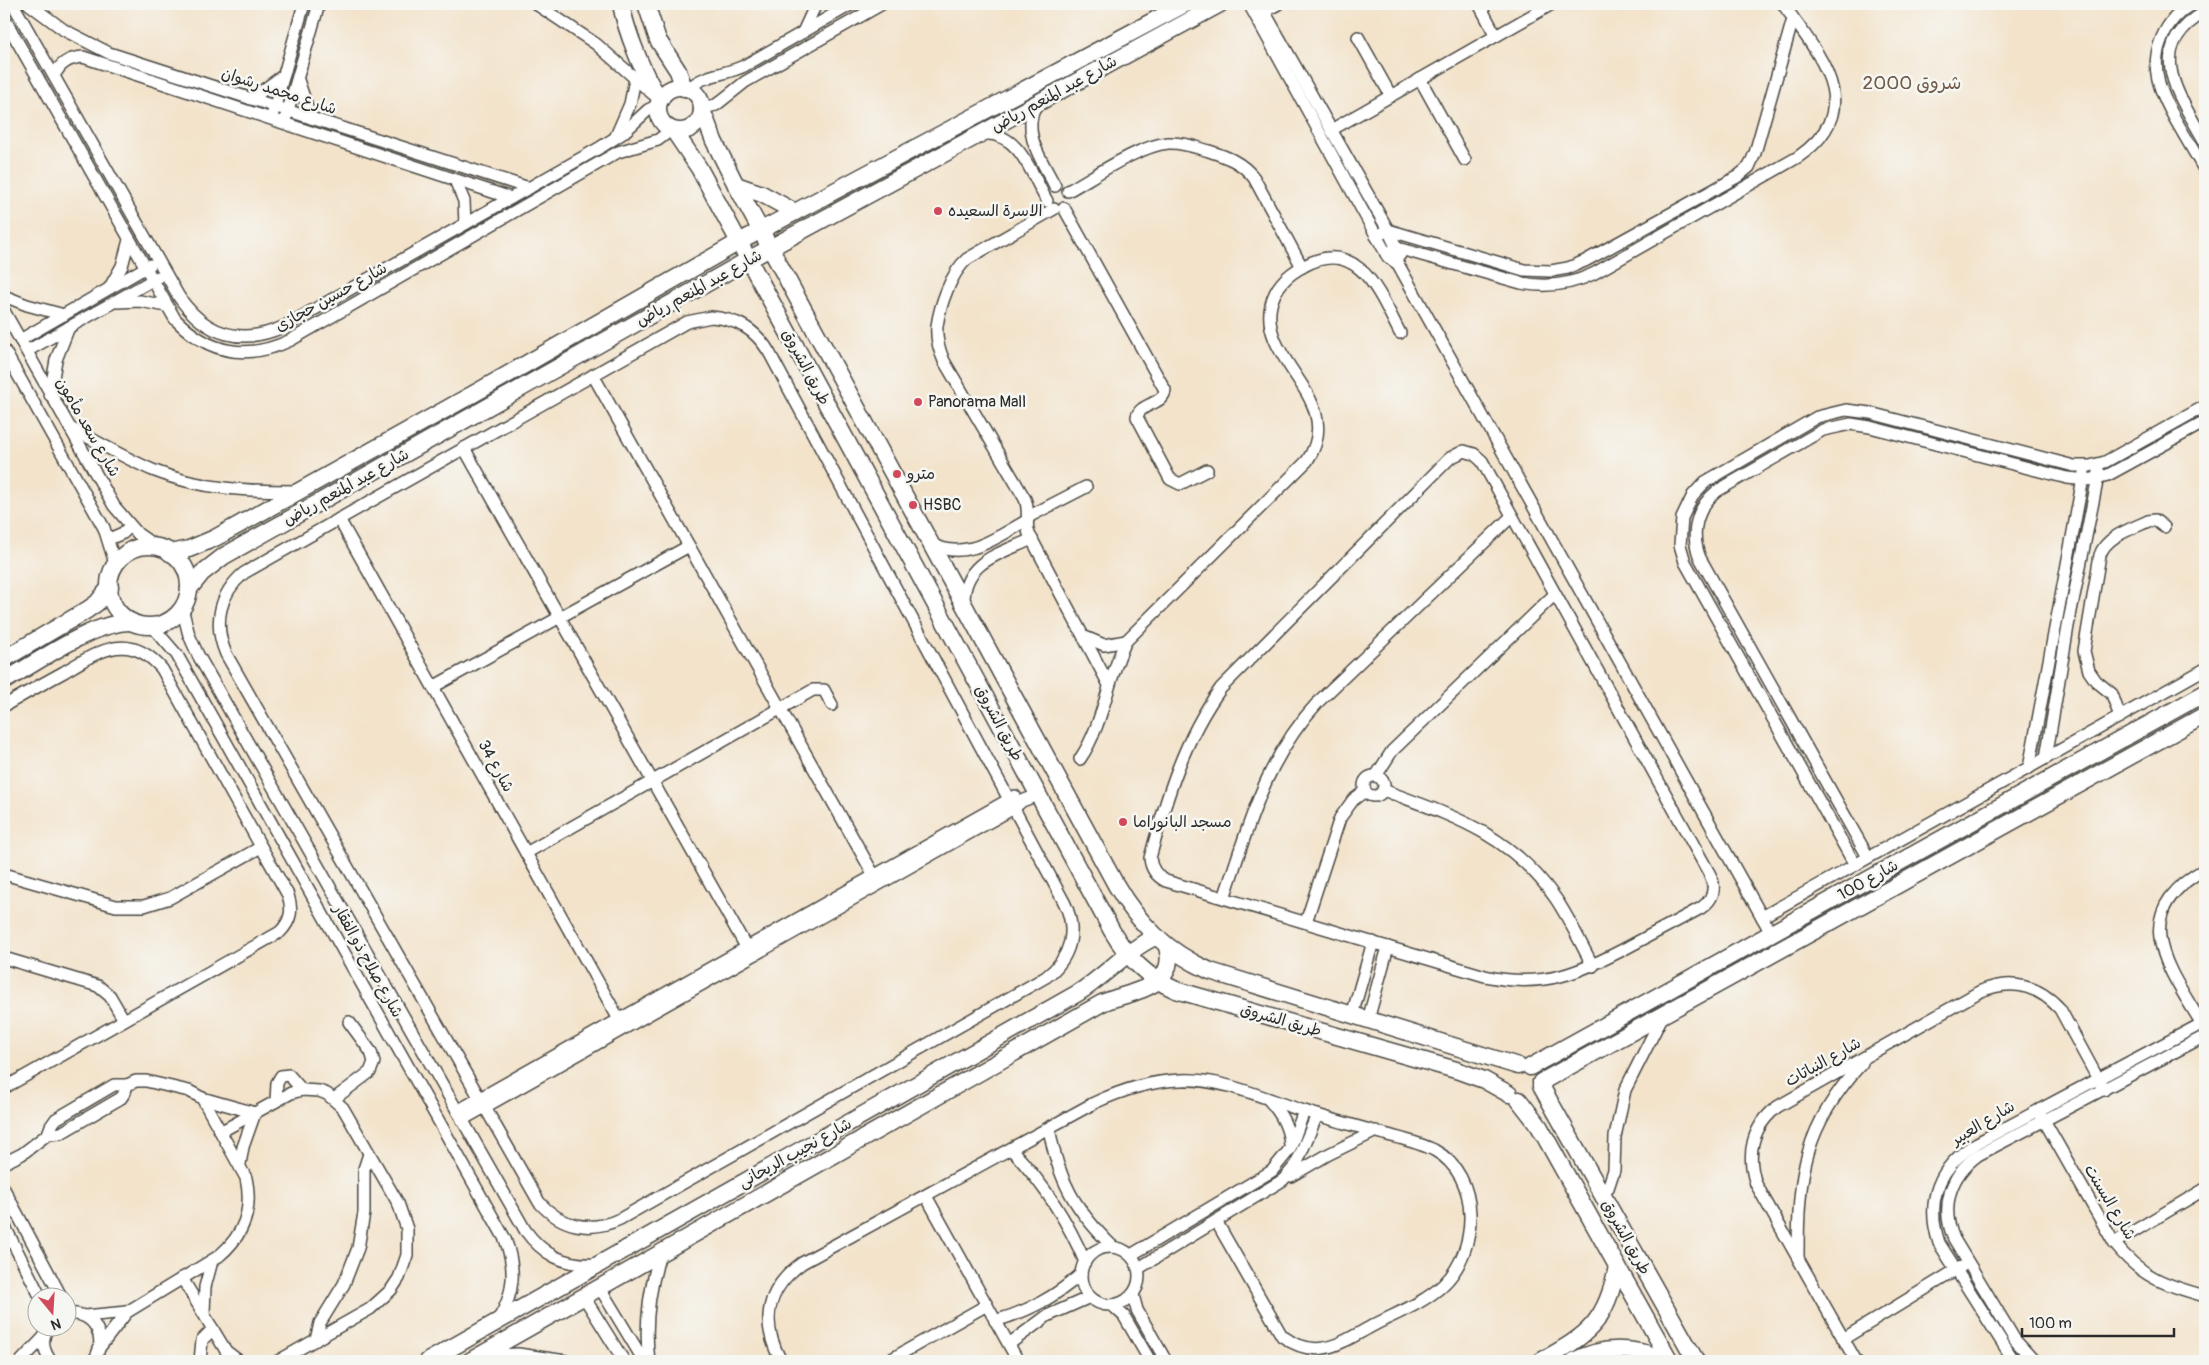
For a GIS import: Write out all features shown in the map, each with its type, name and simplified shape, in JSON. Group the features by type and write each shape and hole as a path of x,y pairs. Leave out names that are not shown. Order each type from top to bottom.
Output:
{"street":[{"name":"شارع حسين حجازى","path":"13,4 158,261 188,310 199,320 226,334 256,336 285,326 614,140 643,114 660,102"},
{"name":"شارع محمد رشوان","path":"29,4 64,30 109,53 529,188"},
{"path":"272,120 304,4"},
{"path":"284,124 319,4"},
{"path":"536,4 596,44 660,102"},
{"path":"621,4 628,30 649,82 660,102 660,120 672,130 693,128 701,117 702,109 698,97 687,88 658,40 646,4"},
{"path":"803,32 816,4"},
{"path":"702,109 716,105 745,82 882,4"},
{"name":"شارع عبد المنعم رياض","path":"164,550 196,547 215,538 484,388 739,242 1185,4"},
{"name":"شارع عبد المنعم رياض","path":"189,589 209,567 224,556 748,260 1220,4"},
{"path":"1249,4 1260,10 1331,130 1388,230 1400,258 1398,264"},
{"path":"1260,10 1278,4"},
{"path":"1479,4 1496,36"},
{"path":"1331,130 1552,4"},
{"path":"1386,254 1397,248 1521,283 1542,286 1563,284 1593,274 1807,150 1823,134 1833,114 1834,92 1828,72 1819,54 1783,4"},
{"path":"2192,4 2179,13 2166,29 2158,49 2156,70 2161,91 2205,171"},
{"path":"660,102 671,90 687,88 705,78 736,70 845,6"},
{"path":"1260,10 1376,236 1386,254 1392,261 1398,264 1771,933"},
{"path":"2205,12 2188,23 2176,37 2172,46 2169,65 2173,83 2205,142"},
{"path":"1376,236 1388,230 1524,270 1551,271 1568,268 1585,261 1743,172 1753,160 1793,19"},
{"name":"شارع حسين حجازى","path":"6,23 166,306 186,330 213,347 245,352 276,346 618,152 658,140 672,130"},
{"path":"1358,37 1390,96"},
{"name":"شارع محمد رشوان","path":"54,76 67,60 83,57 456,180 514,196"},
{"path":"252,99 284,75"},
{"path":"297,78 311,118"},
{"path":"614,140 626,116 635,79"},
{"path":"1420,79 1465,160"},
{"path":"1036,84 1040,103 1030,120 1030,134 1055,186"},
{"name":"طريق الشروق","path":"702,109 714,141 760,231 1126,902 1161,942 1210,971 1524,1066"},
{"name":"طريق الشروق","path":"672,130 699,168 1112,931 1128,956 1158,982 1195,996 1456,1070 1484,1080 1514,1097 1533,1117 1670,1361"},
{"path":"982,134 1002,136 1014,144 1055,206 1165,390 1162,397 1140,410 1137,415 1173,482 1180,484 1207,470"},
{"path":"933,139 942,155"},
{"path":"1068,191 1141,151 1159,144 1189,145 1221,155 1236,161 1254,178 1302,267"},
{"path":"456,180 464,201 465,224"},
{"path":"736,185 762,194 795,212"},
{"path":"1055,206 1047,194 1055,186 1062,186 1068,191 1070,198 962,264 952,279 937,325 938,340 944,361 1025,498 1028,530 1032,539 1109,685"},
{"path":"1720,186 1727,197"},
{"path":"514,196 524,206"},
{"path":"109,289 122,266 129,240"},
{"path":"1080,759 1092,739 1109,685 1126,641 1301,468 1312,454 1316,445 1319,427 1315,410 1274,337 1270,322 1271,305 1277,289 1288,276 1302,267 1319,260 1328,258 1346,261 1362,269 1374,283 1400,333"},
{"path":"20,340 158,261"},
{"path":"27,351 165,273"},
{"path":"4,296 27,305 64,315"},
{"path":"113,302 140,301 166,306"},
{"name":"شارع سعد مأمون","path":"4,311 114,506 130,526 148,542 164,550"},
{"path":"711,317 734,320 755,333 763,342 1064,902 1071,919 1072,929 1069,948 1054,971 620,1219 599,1226 576,1226 556,1217 540,1202 231,663 219,635 219,615 221,605 228,591 244,573 593,375 687,322 699,318 711,317"},
{"path":"50,395 56,360 69,327"},
{"path":"4,350 98,517 108,539 114,560 110,587 114,604 125,618 132,622"},
{"path":"593,375 880,885"},
{"path":"484,388 493,404"},
{"path":"1855,865 1770,711 1695,581 1682,553 1680,527 1684,510 1693,494 1705,482 1817,417 1846,410 1870,413 2074,466 2085,466 2100,464 2205,406"},
{"path":"1868,858 1697,551 1694,536 1698,514 1706,501 1717,491 1823,430 1851,424 1870,427 2067,478 2083,480 2098,479 2114,472 2205,422"},
{"path":"70,427 156,471 193,483 240,491 300,491"},
{"path":"464,448 752,957"},
{"path":"1464,451 1478,457 1512,516 1712,878 1714,884 1711,898 1701,908 1593,966 1553,979 1511,981 1485,976 1161,878 1153,870 1150,858 1165,803 1178,768 1204,714 1218,692 1339,567 1454,454 1464,451"},
{"path":"2046,758 2068,625 2100,464"},
{"path":"2029,768 2085,466"},
{"path":"931,544 946,550 970,549 1086,487"},
{"path":"1224,898 1264,785 1277,757 1297,727 1319,701 1512,516"},
{"name":"شارع 34","path":"339,519 624,1029"},
{"path":"2120,717 2112,694 2096,681 2086,665 2084,651 2101,551 2110,541 2150,520 2155,520 2164,527"},
{"path":"108,539 123,534 130,526"},
{"path":"964,605 967,580 977,567 1032,539"},
{"path":"433,687 689,546"},
{"path":"4,681 103,626 118,622 132,622 152,626 169,620 182,608 189,589 186,572 177,558 164,550 149,547 131,551 124,556 113,571"},
{"path":"196,547 199,556 209,567"},
{"path":"2079,570 2097,574"},
{"path":"4,659 92,607 110,587"},
{"path":"1376,776 1383,781 1383,790 1376,796 1370,795 1365,791 1363,786 1366,778 1376,776 1392,751 1555,594"},
{"path":"92,607 99,613 103,626"},
{"name":"شارع صلاح ذو الفقار","path":"182,608 189,635 203,664 524,1230 535,1244 548,1254 572,1263 598,1264"},
{"path":"2056,623 2087,627"},
{"name":"شارع صلاح ذو الفقار","path":"152,626 171,646 505,1239 511,1256 513,1273 508,1299 496,1323"},
{"path":"171,646 179,638 189,635"},
{"path":"1085,637 1104,645 1126,641"},
{"path":"4,706 101,651 123,647 145,654 162,669 291,903 290,919 280,932 4,1088"},
{"path":"1762,917 2205,669"},
{"path":"526,853 816,689 824,690 832,705"},
{"name":"شارع 100","path":"1524,1066 1771,933 2205,693"},
{"path":"1770,711 1782,704"},
{"name":"شارع 100","path":"1541,1084 2205,716"},
{"path":"482,1102 624,1029 880,885 1011,803 1019,794 1035,789 1057,776"},
{"path":"1383,790 1440,810 1471,824 1488,834 1518,857 1556,899 1593,966"},
{"path":"1306,922 1340,818 1353,800 1365,791"},
{"path":"459,1115 618,1018 874,874 1011,803"},
{"path":"4,874 116,906 144,906 170,898 261,847"},
{"path":"2204,1025 2167,964 2159,937 2164,909 2170,896 2189,878 2205,869"},
{"path":"1158,982 1168,966 1161,942"},
{"name":"شارع نجيب الريحانى","path":"428,1361 1056,1006 1099,979 1143,943 1161,942"},
{"path":"1360,1017 1373,942"},
{"path":"1360,1017 1388,947"},
{"path":"4,958 98,986 110,996 124,1020"},
{"name":"شارع نجيب الريحانى","path":"475,1359 1068,1023 1112,999 1152,986 1158,982"},
{"name":"شارع النباتات","path":"1856,1361 1756,1184 1750,1160 1754,1136 1764,1120 1777,1107 1979,992 1994,986 2009,984 2030,988 2050,998 2060,1009 2104,1090"},
{"path":"1056,1006 1068,1023"},
{"path":"1602,1196 1608,1188 1614,1170 1615,1137 1625,1090 1663,1015"},
{"path":"334,1099 370,1072 374,1062 371,1052 349,1022"},
{"name":"شارع العبير","path":"2014,1361 1939,1243 1935,1230 1934,1204 1941,1179 1956,1158 1966,1150 2038,1110 2204,1025"},
{"path":"392,1038 409,1028"},
{"name":"شارع العبير","path":"2034,1361 2015,1340 1954,1239 1947,1218 1948,1197 1956,1178 1969,1161 1978,1155 2205,1036"},
{"path":"1798,1258 1798,1198 1810,1146 1820,1122 1833,1099 1868,1056"},
{"path":"1524,1066 1538,1073 1541,1084 1535,1096 1525,1101 1514,1097 1506,1089 1506,1078 1513,1068 1524,1066"},
{"path":"276,1101 277,1083 281,1076 289,1075 292,1077 302,1090"},
{"path":"781,1361 770,1338 768,1321 771,1303 778,1287 788,1273 802,1262 1122,1090 1152,1082 1182,1080 1213,1083 1418,1143 1436,1151 1451,1164 1462,1180 1468,1200 1470,1222 1467,1245 1461,1260 1443,1285 1425,1299 1326,1349 1310,1350 1295,1345 1282,1336 1272,1323 1216,1221"},
{"path":"4,1163 22,1154 48,1134 56,1119 114,1085 127,1085 136,1081 146,1081 189,1091 202,1098 255,1113"},
{"name":"طريق الشروق","path":"1541,1084 1696,1361"},
{"path":"48,1134 62,1133 124,1096 127,1085"},
{"path":"916,1085 927,1103"},
{"path":"222,1131 276,1101 302,1090 319,1091 334,1099 343,1108 403,1215 408,1242 404,1267 391,1290 370,1310 278,1361"},
{"path":"102,1092 109,1105"},
{"path":"98,1355 127,1312 212,1261 231,1246 240,1234 246,1221 249,1207 249,1192 240,1164 202,1098"},
{"path":"1268,1098 1285,1122 1290,1135 1290,1149"},
{"path":"85,1102 92,1115"},
{"name":"شارع البسنت","path":"2038,1110 2114,1243 2126,1258 2140,1271 2157,1281 2205,1296"},
{"path":"1131,1255 1272,1171 1290,1149 1304,1111"},
{"path":"240,1164 246,1138 255,1113"},
{"path":"1283,1180 1296,1165 1317,1115"},
{"path":"1049,1128 1054,1155 1063,1181 1076,1205 1092,1227 1113,1247"},
{"path":"1139,1268 1283,1180 1329,1154 1376,1132"},
{"path":"1011,1149 1054,1201 1066,1221 1085,1262"},
{"path":"316,1340 320,1323 344,1284 358,1248 364,1213 364,1170 370,1154"},
{"path":"4,1189 57,1288"},
{"path":"2114,1243 2205,1189"},
{"path":"486,1205 504,1194"},
{"path":"926,1196 1018,1361"},
{"path":"4,1225 36,1288"},
{"path":"996,1321 1042,1304 1062,1290 1081,1274 1085,1262 1096,1250 1113,1247 1119,1248 1131,1255 1139,1268 1140,1278 1133,1295 1127,1300 1112,1305 1100,1303 1090,1297 1085,1290 1081,1274"},
{"path":"648,1361 646,1341 647,1311 652,1282 660,1254"},
{"path":"204,1314 205,1286 212,1261"},
{"path":"1843,1339 1968,1263"},
{"path":"1540,1361 1558,1357 1584,1335 1601,1315 1612,1291 1616,1266"},
{"path":"182,1278 226,1351 239,1361"},
{"path":"600,1288 644,1361"},
{"path":"1133,1295 1137,1310 1166,1361"},
{"path":"584,1297 624,1361"},
{"path":"1009,1344 1047,1316 1090,1297"},
{"path":"888,1361 987,1305"},
{"path":"1112,1305 1124,1316 1150,1361"},
{"path":"78,1314 127,1312"},
{"path":"78,1315 98,1329 98,1355"},
{"path":"200,1361 202,1340 213,1329"},
{"path":"21,1361 40,1338"},
{"path":"46,1338 45,1351 52,1361"},
{"path":"1574,1361 1595,1352 1614,1349 1642,1352 1670,1361"},
{"path":"475,1359 518,1354 566,1361"}],"place":[{"name":"الاسرة السعيده","path":"938,211"},
{"name":"Panorama Mall","path":"918,402"},
{"name":"مترو","path":"897,474"},
{"name":"HSBC","path":"913,505"},
{"name":"مسجد البانوراما","path":"1123,822"}],"district":[{"name":"شروق 2000","path":"1912,83"}]}
